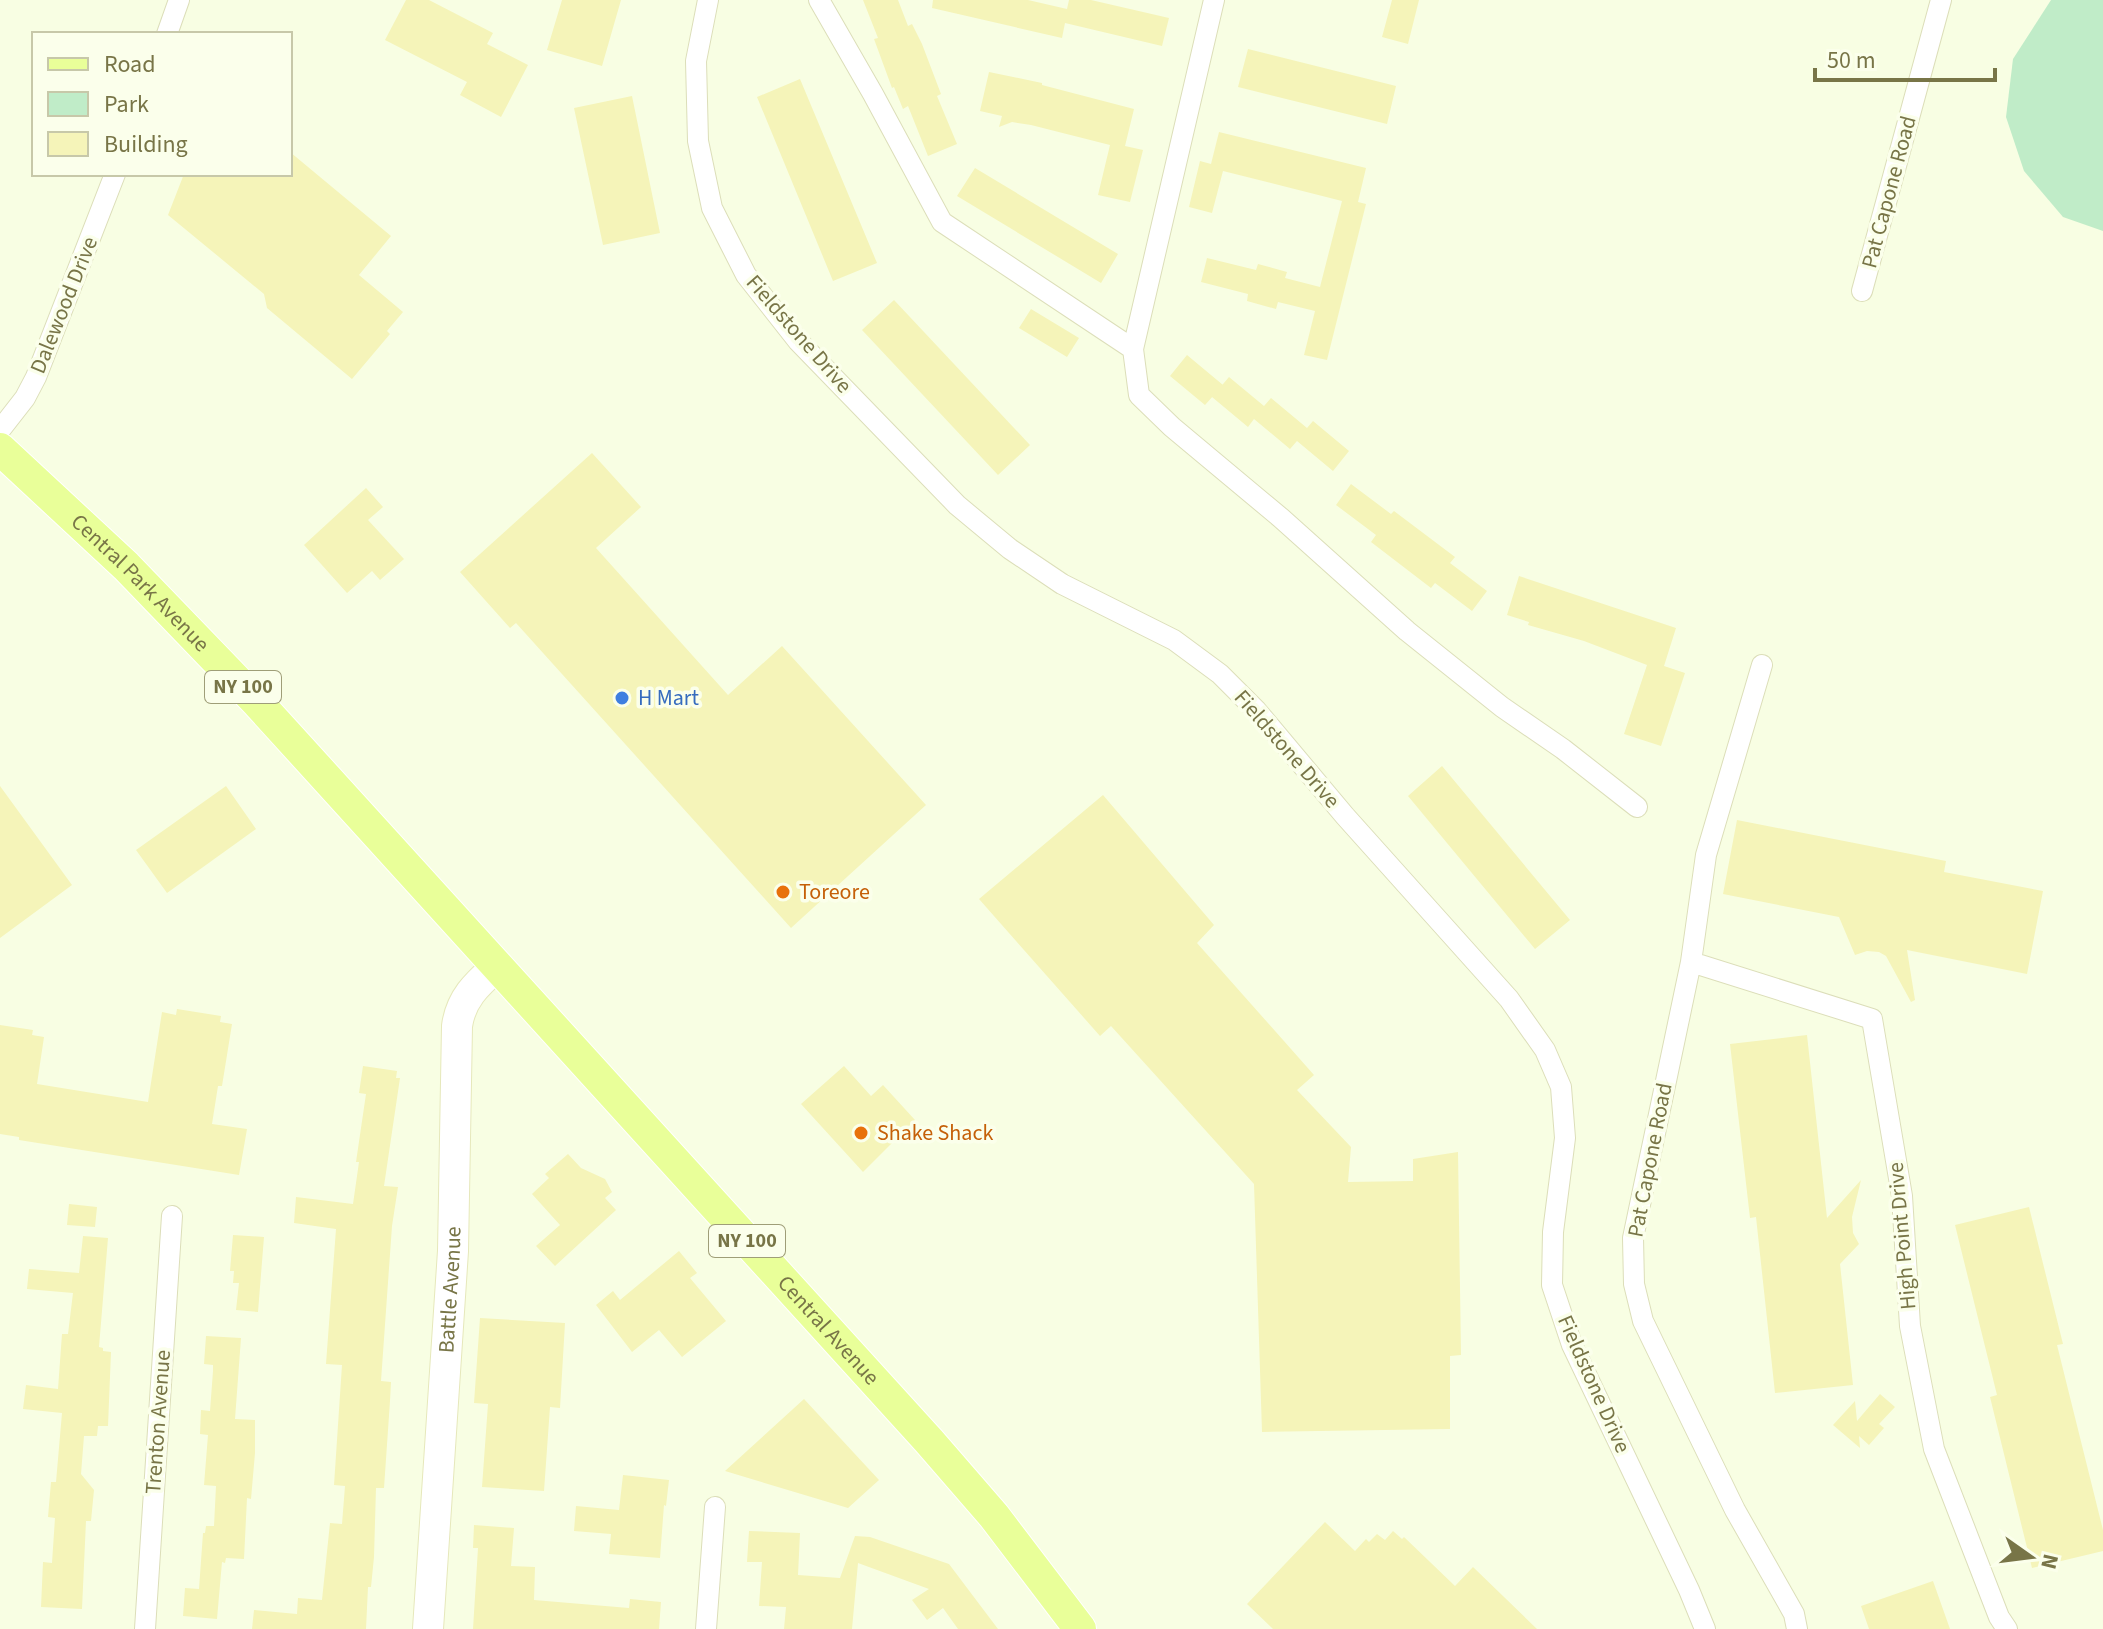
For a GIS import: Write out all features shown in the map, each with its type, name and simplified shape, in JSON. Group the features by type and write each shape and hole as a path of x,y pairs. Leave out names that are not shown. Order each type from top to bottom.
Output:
{"main road":[{"name":"Central Park Avenue","path":"0,449 80,522 177,618 404,863"},
{"name":"Central Avenue","path":"404,863 929,1441 994,1516 1080,1629"}],"street":[{"path":"168,32 179,0"},
{"name":"Fieldstone Drive","path":"708,0 696,61 698,141 712,208 746,275 790,330 957,505 1010,549 1062,584 1174,640 1220,674 1256,710 1345,816 1509,999 1545,1050 1561,1087 1565,1138 1553,1232 1552,1285 1572,1345 1705,1629"},
{"path":"819,0 942,222 1133,349"},
{"path":"1214,0 1133,349 1139,395 1407,631 1502,707 1563,749 1637,807"},
{"name":"Pat Capone Road","path":"1862,291 1941,0"},
{"name":"Dalewood Drive","path":"0,430 25,398 36,377 114,176"},
{"name":"Pat Capone Road","path":"1762,665 1706,855 1691,962 1633,1238 1634,1284 1649,1335 1735,1510 1794,1614 1797,1629"},
{"name":"High Point Drive","path":"1691,962 1872,1019 1902,1196 1910,1326 1934,1449 1999,1617 2007,1629"},
{"name":"Battle Avenue","path":"428,1629 453,1251 457,1026 467,994 497,966"},
{"name":"Trenton Avenue","path":"145,1629 172,1216"},
{"path":"706,1629 715,1507"}],"green space":[{"path":"2051,0 2103,0 2103,231 2063,217 2024,171 2006,117 2013,59"}],"building":[{"path":"406,0 429,0 493,33 487,44 528,65 501,117 460,95 467,82 385,40"},
{"path":"562,0 621,0 602,66 547,50"},
{"path":"863,0 898,0 908,26 912,24 922,44 941,94 937,96 957,144 928,156 908,106 903,109 892,88"},
{"path":"933,0 1028,0 1067,9 1069,0 1091,0 1169,18 1162,46 1065,23 1062,38 932,8"},
{"path":"1392,0 1419,0 1408,44 1382,37"},
{"path":"1248,49 1396,86 1387,124 1238,87"},
{"path":"989,72 1042,83 1134,109 1125,146 1143,150 1130,202 1098,195 1110,145 1031,125 1012,122 999,127 1002,116 980,111"},
{"path":"800,79 877,263 833,281 757,97"},
{"path":"632,96 660,233 603,245 574,108"},
{"path":"1219,132 1366,168 1358,202 1366,204 1327,360 1304,355 1315,311 1278,302 1276,309 1247,301 1248,294 1201,282 1207,258 1256,270 1258,264 1287,272 1285,278 1320,287 1342,201 1223,171 1212,213 1189,207 1200,161 1211,164"},
{"path":"292,154 391,236 359,275 403,312 387,331 390,334 352,379 267,308 264,294 168,215 183,176 292,176"},
{"path":"975,168 1118,254 1101,283 957,196"},
{"path":"894,300 1030,445 998,475 862,330"},
{"path":"1031,309 1079,338 1067,357 1019,328"},
{"path":"1187,355 1223,385 1205,405 1170,376"},
{"path":"1229,377 1264,406 1271,398 1307,428 1313,421 1349,451 1333,471 1297,441 1290,449 1254,419 1248,427 1212,397"},
{"path":"592,453 641,507 596,548 728,695 782,646 926,805 791,928 516,623 510,628 460,572"},
{"path":"1351,484 1391,514 1394,511 1455,557 1450,563 1487,591 1472,611 1435,583 1431,588 1371,542 1376,535 1336,505"},
{"path":"366,488 383,507 368,520 404,559 380,580 372,571 347,593 304,545"},
{"path":"1519,576 1676,628 1664,666 1685,673 1661,746 1624,734 1647,665 1507,615"},
{"path":"1442,766 1570,920 1535,949 1408,796"},
{"path":"0,786 72,885 0,938"},
{"path":"226,786 256,829 167,893 136,850"},
{"path":"1103,795 1214,925 1197,943 1314,1075 1297,1090 1351,1147 1348,1182 1413,1181 1413,1159 1458,1152 1461,1355 1450,1356 1450,1429 1262,1432 1254,1184 1111,1026 1100,1036 979,899"},
{"path":"1737,820 1946,861 1944,872 2043,891 2027,974 1907,950 1915,1000 1911,1002 1886,956 1867,951 1855,955 1839,917 1723,894"},
{"path":"177,1009 221,1016 220,1022 232,1024 212,1124 247,1129 239,1175 19,1140 19,1137 0,1134 0,1025 33,1030 32,1035 44,1037 37,1084 148,1102 162,1012 176,1015"},
{"path":"1807,1035 1827,1218 1861,1180 1852,1217 1853,1233 1859,1244 1840,1264 1853,1385 1775,1393 1756,1217 1750,1218 1730,1044"},
{"path":"363,1066 397,1071 396,1078 400,1078 384,1186 398,1187 392,1226 381,1381 391,1382 390,1401 384,1488 376,1488 374,1557 371,1587 368,1587 366,1629 252,1629 254,1610 297,1614 298,1598 322,1600 330,1523 342,1524 345,1486 334,1485 342,1365 326,1364 336,1229 294,1223 296,1197 353,1204 366,1094 359,1093"},
{"path":"844,1066 871,1096 883,1085 915,1120 863,1172 801,1104"},
{"path":"568,1154 581,1168 605,1179 612,1192 605,1198 616,1210 555,1266 536,1246 560,1225 532,1194 549,1178 545,1174"},
{"path":"69,1204 97,1207 95,1227 67,1225"},
{"path":"2029,1207 2063,1344 2057,1345 2103,1530 2103,1551 2032,1568 1990,1397 1997,1395 1955,1225"},
{"path":"233,1235 264,1237 258,1312 236,1310 239,1283 233,1283 234,1271 230,1271"},
{"path":"83,1236 108,1238 99,1347 111,1352 108,1426 98,1426 97,1436 84,1436 81,1474 94,1490 91,1521 86,1521 82,1609 41,1607 43,1562 52,1563 55,1518 48,1517 51,1482 56,1482 62,1413 23,1409 26,1385 58,1389 62,1334 68,1334 73,1293 27,1289 29,1269 79,1273"},
{"path":"679,1251 697,1273 690,1278 726,1321 682,1357 659,1330 632,1352 596,1305 613,1291 620,1300"},
{"path":"480,1318 565,1323 560,1408 550,1407 544,1491 482,1487 488,1404 474,1403"},
{"path":"206,1336 241,1338 235,1419 255,1420 255,1453 251,1499 247,1498 244,1559 226,1558 225,1563 222,1562 217,1619 183,1616 185,1588 199,1589 203,1533 206,1526 214,1526 216,1486 204,1485 208,1435 200,1434 201,1410 210,1411 213,1371 213,1365 204,1364"},
{"path":"1880,1394 1895,1407 1879,1424 1884,1428 1869,1445 1859,1436 1860,1448 1833,1425 1855,1401 1857,1421"},
{"path":"804,1399 879,1480 848,1508 725,1471"},
{"path":"623,1475 669,1480 660,1558 609,1554 611,1534 574,1531 576,1506 619,1510"},
{"path":"1325,1522 1355,1551 1366,1539 1369,1542 1377,1534 1385,1540 1393,1531 1402,1539 1404,1537 1455,1586 1473,1567 1537,1629 1273,1629 1247,1604"},
{"path":"474,1525 514,1528 511,1566 535,1567 534,1600 629,1608 630,1599 661,1602 659,1629 473,1629 478,1548 473,1548"},
{"path":"749,1531 800,1533 798,1575 840,1578 855,1536 870,1537 949,1564 998,1629 958,1629 943,1608 927,1620 912,1600 929,1589 858,1563 852,1629 784,1629 786,1607 759,1606 762,1562 747,1562"},
{"path":"1933,1581 1950,1629 1869,1629 1861,1606"}],"place":[{"name":"H Mart","path":"622,698"},
{"name":"Toreore","path":"783,892"},
{"name":"Shake Shack","path":"861,1133"}]}
